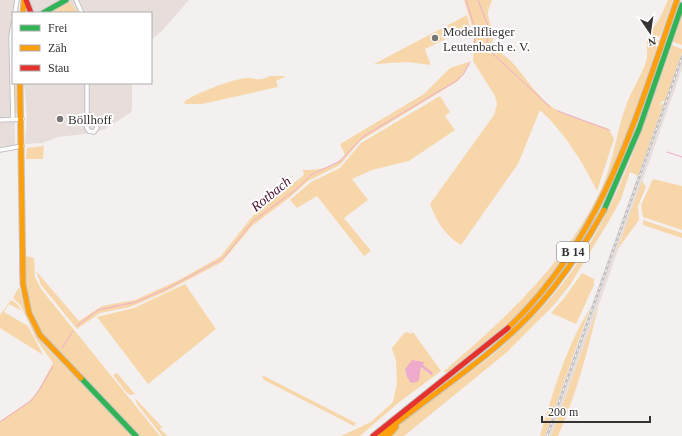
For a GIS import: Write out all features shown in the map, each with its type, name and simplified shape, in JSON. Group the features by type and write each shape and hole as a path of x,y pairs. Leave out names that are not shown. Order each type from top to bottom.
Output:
{"main road":[{"path":"23,12 25,0"},
{"path":"25,0 31,12"},
{"path":"45,12 66,0"},
{"name":"B 14","path":"373,436 396,415 501,335 537,300 565,264 592,221 618,166 677,0"},
{"name":"B 14","path":"381,436 399,420 508,336 551,293 577,257 614,192 682,5"},
{"path":"20,84 22,119 22,284 26,304 34,324 48,345 136,436"},
{"path":"388,436 396,428 399,420"}],"street":[{"path":"15,12 17,0"},
{"path":"76,0 82,12"},
{"path":"12,30 12,78"},
{"path":"12,84 13,120"},
{"path":"87,84 87,115 87,128 89,131 94,132 97,130 97,125 87,115"},
{"path":"0,120 22,119"},
{"path":"0,150 22,146"}],"shaded area":[{"path":"0,0 19,0 17,12 12,12 12,84 14,84 15,145 0,147"},
{"path":"28,0 189,0 162,31 152,39 152,12 33,12"},
{"path":"464,0 492,0 488,13 493,37 491,45 487,48 489,50 496,51 508,59 540,96 552,107 571,116 609,129 614,139 597,191 565,138 540,110 518,164 461,245 450,237 442,227 430,204 494,115 497,104 495,96 473,61 474,33"},
{"path":"668,0 673,0 660,37 651,34 650,32 660,18"},
{"path":"70,2 78,12 48,12"},
{"path":"682,13 682,45 673,42"},
{"name":"Modellflieger Leutenbach e. V.","path":"467,15 470,27 425,49 431,65 408,62 374,64"},
{"path":"650,38 659,41 616,165 588,224 571,252 540,292 515,317 490,340 449,372 443,372 488,332 532,289 571,241 587,215 605,179 623,114 647,58 647,40"},
{"path":"672,45 682,49 682,52 665,101 662,101 659,106 664,103 638,176 630,172 621,199 570,285 554,305 506,353 404,436 390,436 415,412 503,346 541,309 574,268 591,242 619,188 642,131"},
{"path":"682,52 682,69 599,304 551,436 545,436"},
{"path":"468,62 470,64 458,81 360,141 340,165 308,181 289,198 252,226 222,262 165,292 130,307 100,313 77,329 41,285 36,271 79,321 102,306 135,300 179,280 220,257 256,212 304,175 303,170 321,169 336,163 345,155 340,144 424,94 450,68"},
{"path":"270,76 286,76 276,81 278,87 202,104 185,104 184,102 204,91 232,81 246,78 260,79"},
{"path":"14,84 18,84 18,114 14,113"},
{"path":"24,84 132,84 132,110 130,113 105,129 93,133 58,137 43,143 25,144 27,114"},
{"path":"440,96 450,112 445,116 455,130 409,161 372,170 352,179 368,200 344,218 371,251 364,256 317,196 297,208 290,200 311,182 340,168 361,143"},
{"path":"44,146 43,159 26,159 27,148"},
{"path":"653,179 682,186 682,230 643,217 641,205"},
{"path":"642,181 646,187 638,206 639,220 617,250"},
{"path":"643,220 682,233 682,238 643,225"},
{"path":"27,256 34,258 35,277 41,289 160,436 139,436 44,335 34,317 28,298 25,268 25,258"},
{"path":"582,273 594,279 594,285 576,324 551,313 565,297"},
{"path":"185,284 216,329 148,384 97,317 134,308"},
{"path":"19,287 27,316 43,344 133,436 0,436 0,421 28,402 36,394 53,363 36,339 21,306 13,298"},
{"path":"11,300 17,304 22,311 9,304 4,312 28,326 43,355 0,328 0,315"},
{"path":"599,304 571,404 558,436 551,436"},
{"path":"590,308 545,436 540,436 555,386 567,354 581,323"},
{"path":"408,332 410,334 413,332 441,371 398,403 360,436 341,436 371,422 393,402 397,384 396,361 392,348 404,333","holes":["423,365 430,375 421,367 420,373 407,377 405,369"]},
{"path":"412,360 424,362 423,365 433,373 431,375 421,367 419,380 411,383 407,377 405,369"},
{"path":"117,373 136,394 130,395 126,392 113,375"},
{"path":"262,375 356,423 354,426 264,380"},
{"path":"135,398 162,427 160,429 168,436 162,436 137,404"}],"waterway":[{"name":"Rotbach","path":"466,0 475,29 474,48"},
{"path":"478,0 490,31 486,45"},
{"path":"492,53 550,107"},
{"name":"Rotbach","path":"77,326 98,310 136,302 170,287 220,260 226,255 253,221 298,188 311,175 340,161 364,136 456,81 463,75 470,62"},
{"path":"558,111 609,130"},
{"path":"667,152 682,157"},
{"path":"19,157 20,278"},
{"path":"62,348 73,331"},
{"path":"0,422 31,401 40,389 53,366"}],"railway":[{"path":"547,436 682,57"}],"traffic: fast":[{"path":"45,12 66,0"},
{"path":"604,210 639,129 682,5"},
{"path":"81,378 136,436"}],"traffic: slow":[{"path":"23,12 24,0"},
{"path":"508,328 541,293 569,256 592,216 630,133 677,0"},
{"path":"20,84 23,284 29,313 40,335 81,378"},
{"path":"381,436 494,348 529,316 561,278 588,238 604,210"},
{"path":"388,436 396,427"}],"traffic: jam":[{"path":"26,0 31,12"},
{"path":"373,436 508,328"}],"place":[{"name":"Modellflieger Leutenbach e. V.","path":"435,38"},
{"name":"Böllhoff","path":"60,119"}]}
